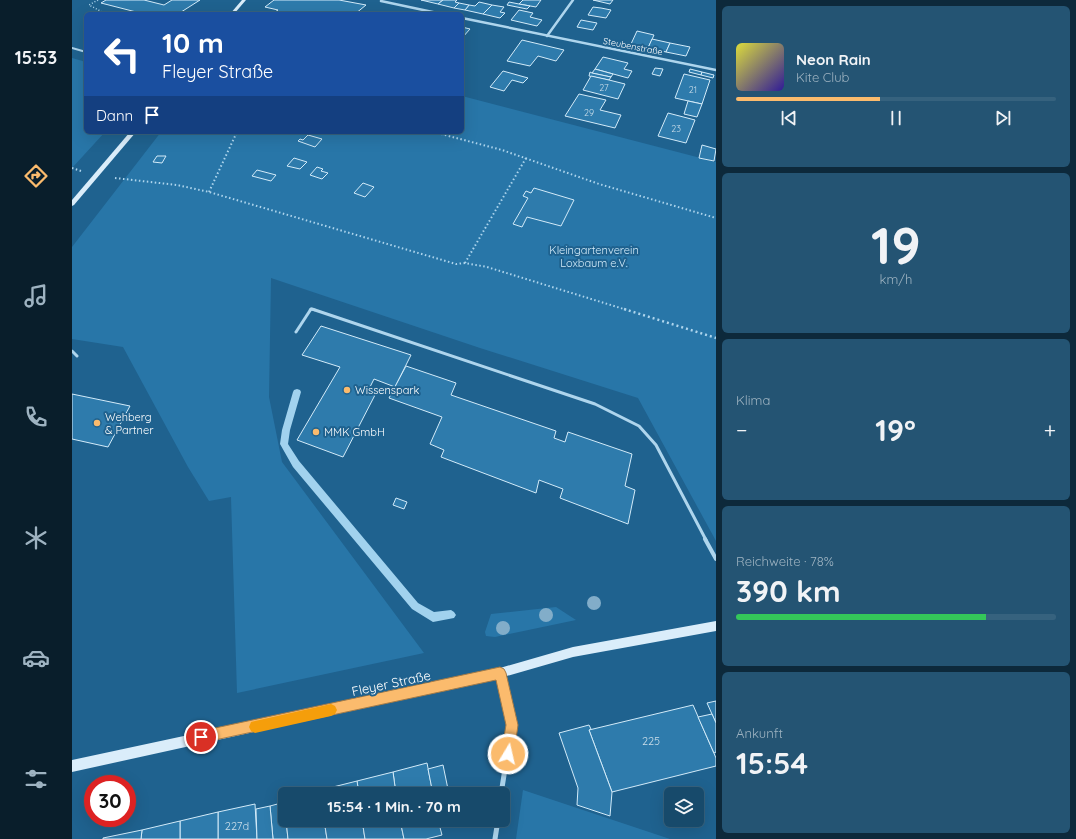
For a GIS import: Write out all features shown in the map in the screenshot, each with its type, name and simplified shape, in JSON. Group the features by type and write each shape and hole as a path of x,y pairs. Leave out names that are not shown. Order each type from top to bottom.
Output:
{"street":[{"path":"234,12 244,0"},
{"path":"547,36 573,0"},
{"path":"381,1 433,12"},
{"name":"Steubenstraße","path":"464,18 716,70"},
{"path":"72,204 131,134"},
{"name":"Fleyer Straße","path":"72,766 500,673 573,652 716,626"},
{"path":"500,673 512,725 502,787"},
{"path":"495,839 497,827"}],"lane":[{"path":"72,48 84,51"},
{"path":"296,332 311,309 595,404 639,426 656,445 716,559"},
{"path":"72,351 77,356"}],"path":[{"path":"98,0 89,5 102,12"},
{"path":"209,192 236,134"},
{"path":"442,134 502,150 599,184 716,218"},
{"path":"465,263 526,158"},
{"path":"96,175 176,184 209,192 456,264 465,263 488,267 716,338"}],"green space":[{"path":"72,58 84,61 84,134 103,134 72,168"},
{"name":"Kleingartenverein Loxbaum e.V.","path":"464,97 716,162 716,541 638,398 480,348 271,278 269,397 282,462 424,653 237,693 231,497 209,501 188,467 123,347 72,339 72,247 159,134 464,134"},
{"path":"556,607 576,620 495,637 486,636 485,632 491,614"},
{"path":"523,790 670,839 516,839"}],"building":[{"path":"106,0 144,0 164,5 172,0 200,0 181,12 136,12 101,3"},
{"path":"274,0 339,0 366,5 357,12 275,12 278,10 265,7"},
{"path":"421,0 443,0 438,4"},
{"path":"443,0 457,0 455,2 459,3 454,8 438,4"},
{"path":"523,0 541,0 536,7 519,4"},
{"path":"593,0 613,0 610,4"},
{"path":"479,2 492,5 483,14 465,10 469,5 475,6"},
{"path":"509,2 530,6 527,9 507,5"},
{"path":"459,3 469,5 465,10 454,8"},
{"path":"492,5 504,7 500,12 505,13 500,18 483,14"},
{"path":"593,7 611,10 606,18 588,15"},
{"path":"519,10 533,13 530,17 542,20 537,26 511,20"},
{"path":"581,20 597,23 593,30 577,27"},
{"path":"464,28 470,29 464,36"},
{"path":"637,31 654,35 648,48 631,44"},
{"path":"652,39 670,43 666,52 648,48"},
{"path":"522,40 564,50 556,61 538,56 530,66 507,61"},
{"path":"670,43 690,47 686,56 666,52"},
{"path":"603,57 628,63 624,69 632,71 628,78 595,69"},
{"path":"655,68 663,69 660,76 652,74"},
{"path":"595,69 613,74 611,77 592,73"},
{"path":"690,69 702,72 701,75 689,72"},
{"path":"503,71 528,78 523,83 512,80 504,91 490,87"},
{"path":"590,72 611,77 609,80 589,76"},
{"path":"702,72 714,75 713,78 701,75"},
{"path":"684,74 710,80 702,104 675,98"},
{"path":"591,76 625,84 618,99 583,90"},
{"path":"579,94 606,100 600,110 621,115 615,128 565,116"},
{"path":"688,101 702,104 697,117 684,114"},
{"path":"668,113 695,120 686,143 658,136"},
{"path":"308,135 322,139 315,147 298,141 300,139 303,140"},
{"path":"702,145 716,149 714,161 699,158"},
{"path":"157,156 166,156 162,163 153,162"},
{"path":"294,158 307,162 300,169 287,166"},
{"path":"317,167 323,169 321,171 328,173 322,179 310,175"},
{"path":"257,170 276,175 271,181 252,176"},
{"path":"363,183 374,187 365,197 354,193"},
{"path":"534,188 574,200 561,226 527,217 522,227 513,224 528,198 523,196 526,191 531,193"},
{"name":"Wissenspark","path":"321,326 411,355 395,387 374,379 367,393 375,395 343,457 297,440 340,367 302,355"},
{"path":"406,366 456,383 451,395 556,431 554,438 565,442 568,432 632,454 625,486 635,490 628,524 560,498 563,489 539,480 536,493 441,457 444,450 430,444 442,417 389,398"},
{"name":"Wehberg & Partner","path":"72,394 130,406 108,447 72,439"},
{"path":"396,498 407,502 404,509 393,505"},
{"path":"716,701 716,723 707,703"},
{"path":"693,705 716,758 716,766 612,792 589,730"},
{"path":"712,714 716,723 716,752 714,753 698,717"},
{"path":"589,725 591,729 589,730 612,792 610,816 577,805 578,788 559,733"},
{"path":"427,763 432,787 395,787 393,772"},
{"path":"443,765 448,787 432,787 428,769"},
{"path":"393,772 395,787 358,787 357,781"},
{"path":"357,781 358,787 333,787"},
{"path":"255,804 257,839 218,839 218,812"},
{"path":"278,804 278,827 287,827 288,839 273,839 270,806"},
{"path":"270,806 273,839 257,839 256,809"},
{"path":"218,812 218,839 180,839 180,821"},
{"path":"180,821 180,839 141,839 142,830"},
{"path":"287,827 325,827 327,839 288,839"},
{"path":"325,827 363,827 365,839 327,839"},
{"path":"363,827 401,827 404,839 365,839"},
{"path":"401,827 440,827 442,835 426,839 404,839"},
{"path":"142,830 141,839 103,839 103,838"}],"waterway":[{"path":"297,392 286,430 284,444 296,464 415,606 433,617 451,615"}],"slow traffic":[{"path":"255,727 331,710"}],"place":[{"name":"Wissenspark","path":"347,390"},
{"name":"Wehberg & Partner","path":"97,423"},
{"name":"MMK GmbH","path":"316,432"}],"route":[{"path":"201,737 235,731 500,673 512,725 508,754"}]}
